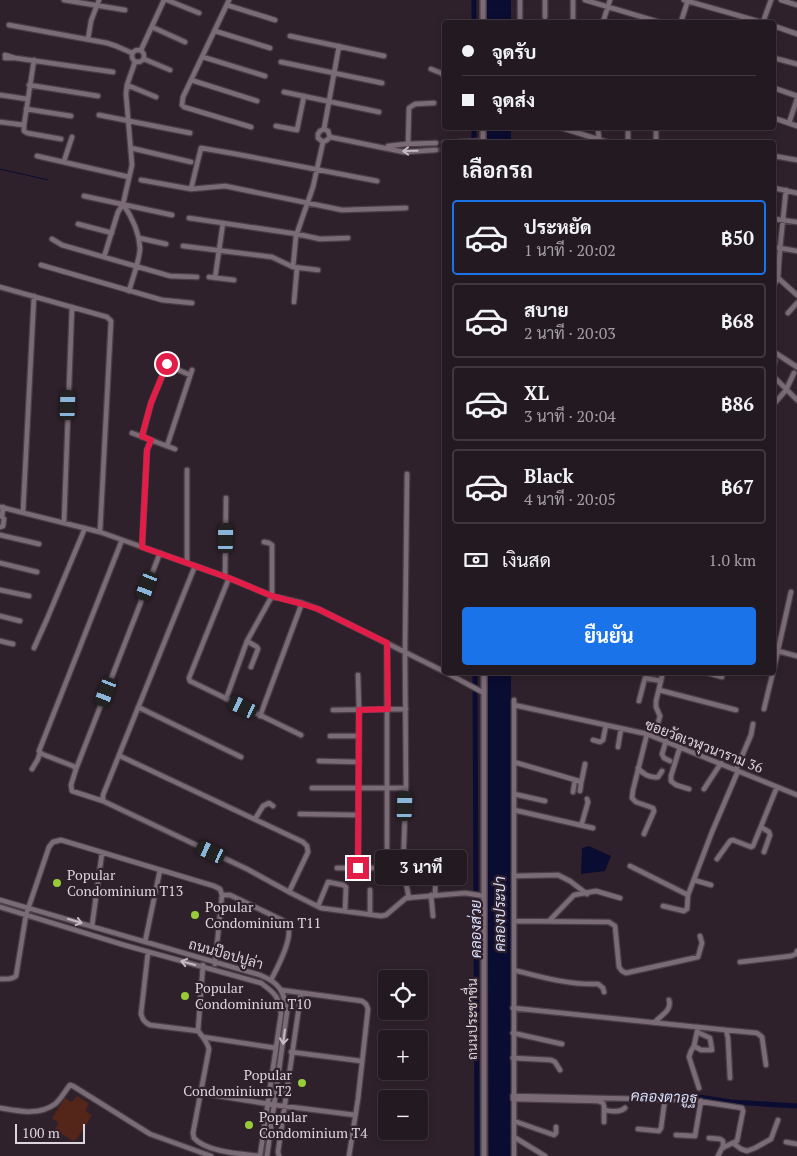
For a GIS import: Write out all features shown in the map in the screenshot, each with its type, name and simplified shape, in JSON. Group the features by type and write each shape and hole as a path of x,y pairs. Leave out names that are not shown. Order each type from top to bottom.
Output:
{"street":[{"path":"64,0 98,3 124,10"},
{"path":"141,50 166,0 199,14"},
{"path":"482,0 483,20"},
{"path":"520,0 520,20"},
{"path":"545,0 545,17"},
{"path":"573,0 573,20"},
{"path":"585,0 653,20"},
{"path":"604,20 610,0"},
{"path":"682,20 687,0 755,20"},
{"path":"763,20 771,0"},
{"path":"781,0 797,5"},
{"path":"251,127 184,107 182,105 183,97 228,2 275,20"},
{"path":"88,39 91,21 98,3"},
{"path":"9,25 88,39 116,46 132,53"},
{"path":"152,27 185,42"},
{"path":"776,27 797,34"},
{"path":"215,31 270,48"},
{"path":"290,36 384,56"},
{"path":"324,130 339,46"},
{"path":"132,53 136,50 141,50"},
{"path":"141,50 144,54 144,59"},
{"path":"132,53 132,58 135,62"},
{"path":"5,57 113,72"},
{"path":"203,57 265,76"},
{"path":"135,62 140,62 144,59"},
{"path":"144,59 170,70"},
{"path":"776,59 797,64"},
{"path":"34,60 24,131 27,134 61,139"},
{"path":"104,257 118,212 123,204 132,164 126,94 127,84 135,62"},
{"path":"281,62 382,83"},
{"path":"431,69 442,74"},
{"path":"191,80 257,101"},
{"path":"127,84 156,97"},
{"path":"29,85 98,96"},
{"path":"776,89 797,96"},
{"path":"284,92 379,112"},
{"path":"0,95 27,99"},
{"path":"276,126 297,130 304,96"},
{"path":"789,123 797,99"},
{"path":"408,144 408,108 415,104 434,103"},
{"path":"26,109 71,116"},
{"path":"99,115 190,133"},
{"path":"776,119 797,126"},
{"path":"0,122 24,125"},
{"path":"324,130 328,131 330,137"},
{"path":"323,142 318,136 319,132 324,130"},
{"path":"573,130 599,140 598,130"},
{"path":"64,161 72,137"},
{"path":"294,302 297,234 323,142 330,137"},
{"path":"330,137 404,152 436,150"},
{"path":"384,147 436,143"},
{"path":"131,148 191,162"},
{"path":"191,189 200,148 377,181"},
{"path":"37,156 129,177"},
{"path":"776,156 797,160"},
{"path":"141,180 191,189 225,186 342,210 406,208"},
{"path":"776,188 797,193"},
{"path":"786,190 776,278 797,295"},
{"path":"84,196 172,215"},
{"path":"123,204 134,223 139,238 140,250 129,291"},
{"path":"189,218 320,239 348,238"},
{"path":"776,219 797,222"},
{"path":"223,223 212,278 234,280"},
{"path":"78,224 112,233"},
{"path":"139,238 166,244"},
{"path":"52,239 62,245 170,276 197,277"},
{"path":"183,246 272,257 295,268 318,270"},
{"path":"776,248 797,252"},
{"path":"41,265 162,300 192,303"},
{"path":"792,290 797,286"},
{"path":"0,287 107,317 111,322 100,532"},
{"path":"24,512 34,296"},
{"path":"788,313 797,303"},
{"path":"64,522 72,307"},
{"path":"776,353 797,367"},
{"path":"142,436 151,403 170,357"},
{"path":"167,364 191,372 167,446"},
{"path":"776,402 786,390 794,373"},
{"path":"776,379 797,400"},
{"path":"132,433 174,449"},
{"path":"142,547 147,450 151,440"},
{"path":"187,470 187,563"},
{"path":"337,868 403,868 406,788 407,474"},
{"path":"226,498 227,577 189,678 190,682 301,735"},
{"path":"0,527 4,519 1,517 2,507 100,532 227,577 272,596 318,609 442,671"},
{"path":"34,648 85,528"},
{"path":"0,535 39,544"},
{"path":"32,769 38,760 39,751 122,540"},
{"path":"226,699 247,641 272,596 272,545 264,542"},
{"path":"160,553 76,769 71,785 72,791 103,801 247,869 321,908 381,916 386,915 406,898 465,893 484,896"},
{"path":"0,564 37,572"},
{"path":"103,801 103,795 195,566"},
{"path":"0,590 29,596"},
{"path":"776,660 792,592"},
{"path":"260,716 302,604"},
{"path":"0,616 20,621"},
{"path":"0,641 13,644"},
{"path":"247,641 257,646 258,649 251,667"},
{"path":"387,643 387,868"},
{"path":"778,651 797,656"},
{"path":"455,675 484,693"},
{"name":"ถนนประชาชื่น","path":"484,675 484,1156"},
{"path":"654,737 660,716 656,707 656,701 662,675"},
{"path":"715,675 722,677"},
{"path":"764,709 772,675"},
{"path":"358,676 358,868"},
{"path":"639,701 645,678 661,681"},
{"path":"468,684 484,686"},
{"path":"659,690 736,710"},
{"name":"ซอยวัดเวฬุวนาราม 36","path":"514,762 514,702 647,734 797,795"},
{"path":"138,707 241,757"},
{"path":"334,710 406,709"},
{"path":"663,906 684,911 687,909 688,895 754,724"},
{"path":"593,740 600,742 603,740 606,725"},
{"path":"618,747 621,728"},
{"path":"644,834 654,811 653,808 636,802 632,798 634,780 647,734"},
{"path":"330,736 359,736"},
{"path":"666,741 662,754 664,758 670,761"},
{"path":"680,747 671,781 676,785 689,789"},
{"path":"40,752 76,769"},
{"path":"120,756 303,842 307,846 308,852 289,892"},
{"path":"319,761 359,762"},
{"path":"514,1156 514,762 579,781 581,784"},
{"path":"580,791 584,764"},
{"path":"704,789 721,764"},
{"path":"638,768 643,774 654,777 658,777 662,771"},
{"path":"573,792 575,780"},
{"path":"717,859 730,841 734,840 751,848 753,846 778,787"},
{"path":"312,788 406,788"},
{"path":"514,794 544,801"},
{"path":"580,825 588,802 587,799"},
{"path":"255,819 263,806 268,803 274,806"},
{"path":"514,810 593,828"},
{"path":"300,814 358,815"},
{"path":"761,827 769,832 770,835 764,852"},
{"path":"0,979 8,980 16,976 28,908 49,847 53,842 61,840 220,889 222,895 215,962 216,970"},
{"path":"92,926 102,853"},
{"path":"408,861 436,864 433,916"},
{"path":"630,866 688,895"},
{"path":"145,942 160,870"},
{"path":"407,874 406,883 409,898"},
{"path":"514,876 558,875 570,881 586,894"},
{"path":"694,880 711,885"},
{"path":"318,906 328,882 346,887 345,911"},
{"path":"370,890 370,914"},
{"path":"549,921 574,895 596,892 620,898"},
{"path":"222,895 230,895 287,924 289,928 284,954 271,980"},
{"name":"ถนนป๊อปปูล่า","path":"0,900 260,975 271,980 281,990"},
{"name":"ถนนป๊อปปูล่า","path":"0,907 148,952 261,983 274,992 280,1003 281,1014 259,1156"},
{"path":"514,921 609,922 615,926 619,967 626,973 698,957 702,943 700,936"},
{"path":"740,962 791,956 796,954 797,951"},
{"path":"148,952 141,1014 143,1020 150,1025 198,1032 207,1043 209,1049 193,1133 194,1138 196,1141 226,1153 259,1156"},
{"path":"198,1032 204,959"},
{"path":"514,970 558,981 588,985 598,984 604,992"},
{"path":"281,990 362,1001 366,1004 368,1009 358,1099 349,1156"},
{"path":"267,1156 287,1012 281,990"},
{"path":"279,1156 284,1106 301,993"},
{"path":"655,1022 668,1010 670,1004 668,1000"},
{"path":"513,1008 757,1033 762,1037 766,1065"},
{"path":"698,1027 694,1046 689,1057 699,1088"},
{"path":"726,1030 730,1078"},
{"path":"694,1046 701,1050 712,1050 710,1038 697,1032"},
{"path":"513,1033 562,1044"},
{"path":"203,1037 276,1048"},
{"path":"292,1052 361,1061"},
{"path":"513,1058 551,1060 556,1062 560,1070"},
{"path":"0,1108 30,1112 48,1107 57,1102 70,1085 150,1134 211,1156"},
{"path":"200,1093 355,1115"},
{"path":"513,1098 691,1100 742,1108 738,1141 723,1148 718,1156"},
{"path":"513,1098 598,1101 603,1103 604,1106 604,1122"},
{"path":"638,1129 659,1131 665,1099"},
{"path":"676,1135 695,1136 701,1101"},
{"path":"604,1110 618,1111 625,1108"},
{"path":"733,1143 741,1149 748,1151 755,1148 771,1139 778,1120"},
{"path":"514,1121 554,1135 556,1127"},
{"path":"514,1137 545,1156"},
{"path":"709,1138 723,1141 723,1148"},
{"path":"786,1142 797,1144"}],"shaded area":[{"path":"77,1096 89,1104 86,1112 92,1115 76,1140 73,1141 55,1129 58,1122 52,1118 65,1098 71,1102"}],"water":[{"path":"487,0 511,0 511,20 487,20"},
{"path":"487,130 511,130 511,140 487,140"},
{"name":"คลองประปา","path":"487,675 511,675 512,1156 489,1156"},
{"path":"589,846 611,856 605,871 581,874 582,848"}],"waterway":[{"name":"คลองส่วย","path":"474,0 474,20"},
{"name":"คลองส่วย","path":"474,130 474,140"},
{"path":"0,169 48,180"},
{"name":"คลองส่วย","path":"475,675 477,1156"},
{"name":"คลองตาอูฐ","path":"531,1094 699,1097"},
{"name":"คลองตาอูฐ","path":"699,1097 731,1102 797,1106"}],"tunnel":[{"path":"436,150 442,149"}],"place":[{"name":"Popular Condominium T13","path":"57,883"},
{"name":"Popular Condominium T11","path":"195,915"},
{"name":"Popular Condominium T10","path":"185,996"},
{"name":"Popular Condominium T2","path":"302,1083"},
{"name":"Popular Condominium T4","path":"249,1125"}],"route":[{"path":"167,364 151,403 142,436 151,440 147,450 142,547 229,578 272,596 318,609 387,643 388,709 359,710 358,868"}]}
